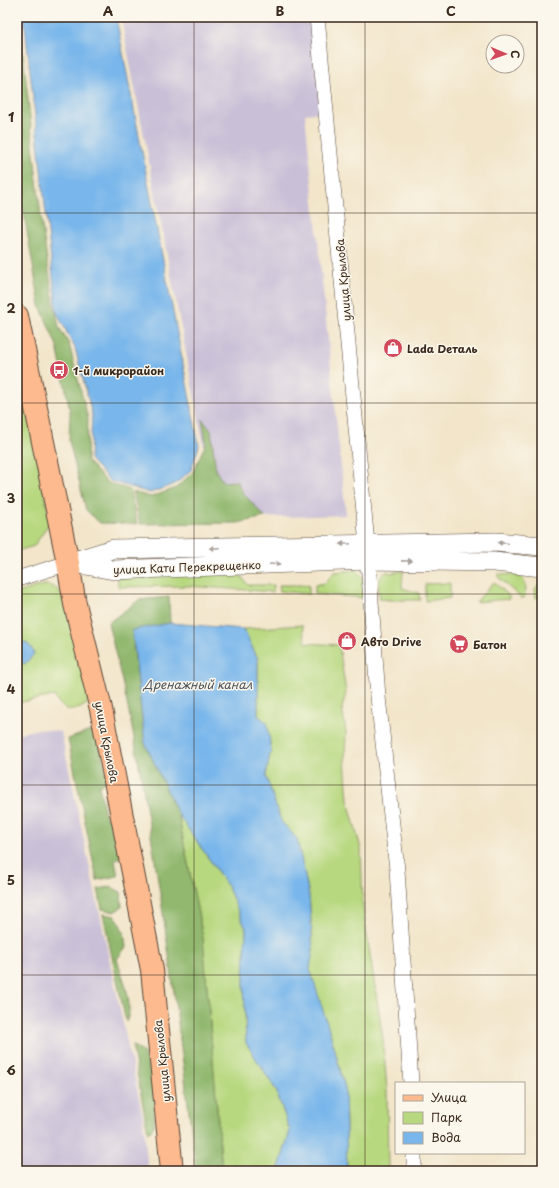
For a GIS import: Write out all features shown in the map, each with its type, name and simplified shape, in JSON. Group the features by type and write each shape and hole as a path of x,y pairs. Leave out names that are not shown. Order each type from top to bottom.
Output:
{"main road":[{"name":"улица Крылова","path":"17,316 68,563 75,604 101,709 152,970 172,1171"}],"street":[{"name":"улица Крылова","path":"317,17 367,552 378,697 397,870 411,1082"},
{"name":"улица Кати Перекрещенко","path":"68,563 114,570 496,542 542,546"},
{"name":"улица Кати Перекрещенко","path":"367,552 542,567"},
{"path":"17,579 68,563"},
{"path":"414,1154 414,1171"}],"shaded area":[{"path":"121,17 312,17 322,112 305,114 346,515 218,519"},
{"path":"38,729 61,732 143,1117 148,1171 17,1171 17,734"}],"green space":[{"path":"17,17 19,17 42,226 54,304 59,327 69,344 88,419 87,461 108,483 130,490 137,524 100,523 86,510 69,441 70,411 57,346 40,306 17,171"},
{"path":"17,359 50,522 34,546 17,551"},
{"path":"202,419 211,430 216,471 223,482 237,481 243,493 265,517 238,523 140,524 133,492 151,497 176,488 193,472 206,443"},
{"path":"357,570 363,578 367,598 315,594 315,585 325,583 334,572"},
{"path":"388,571 389,573 403,571 402,588 419,593 420,600 380,599 378,587 381,576"},
{"path":"238,572 248,585 274,585 273,592 188,586 118,587 118,576"},
{"path":"498,574 514,575 523,578 526,588 524,598 521,598 498,577"},
{"path":"542,581 542,597 536,598 535,589"},
{"path":"494,582 509,596 509,599 476,602"},
{"path":"450,583 450,598 425,601 425,584"},
{"path":"43,585 56,588 65,598 89,696 88,703 77,709 68,710 64,708 54,696 17,703 17,593"},
{"path":"279,585 309,585 309,594 280,591"},
{"path":"169,597 170,623 132,631 145,743 178,814 203,938 222,1171 196,1171 176,1008 153,846 131,723 108,623 139,600"},
{"path":"302,625 306,643 339,645 346,693 342,708 346,733 345,758 348,801 361,849 363,909 383,1039 387,1091 388,1171 347,1171 345,1088 331,1036 309,969 313,950 309,895 297,839 281,821 266,776 271,749 258,716 258,659 243,629"},
{"path":"90,731 98,734 107,780 99,786 106,818 114,821 122,855 115,861 118,876 97,880 68,739"},
{"path":"178,814 227,885 246,929 244,982 246,1043 276,1090 290,1131 278,1171 222,1171 203,938"},
{"path":"111,887 121,892 122,907 114,912 102,909 98,889"},
{"path":"103,914 115,916 124,932 126,947 117,959 127,991 129,1008 126,1022"},
{"path":"132,1045 144,1053 155,1089 154,1126 148,1133"}],"water":[{"path":"24,17 116,17 199,446 191,470 175,484 150,493 110,481 90,459 92,414 75,348 57,313"},
{"name":"Дренажный канал","path":"170,623 243,629 258,659 258,716 267,722 271,749 266,776 281,821 297,839 309,895 313,950 310,969 331,1036 345,1088 347,1171 278,1171 290,1131 276,1090 246,1043 244,982 246,929 227,885 178,814 145,743 132,630"},
{"path":"17,641 26,643 33,651 34,654 25,664 17,661"}],"place":[{"name":"Lada Dеталь","path":"393,348"},
{"name":"1-й микрорайон","path":"59,370"},
{"name":"Авто Drive","path":"347,641"},
{"name":"Батон","path":"459,644"}]}
